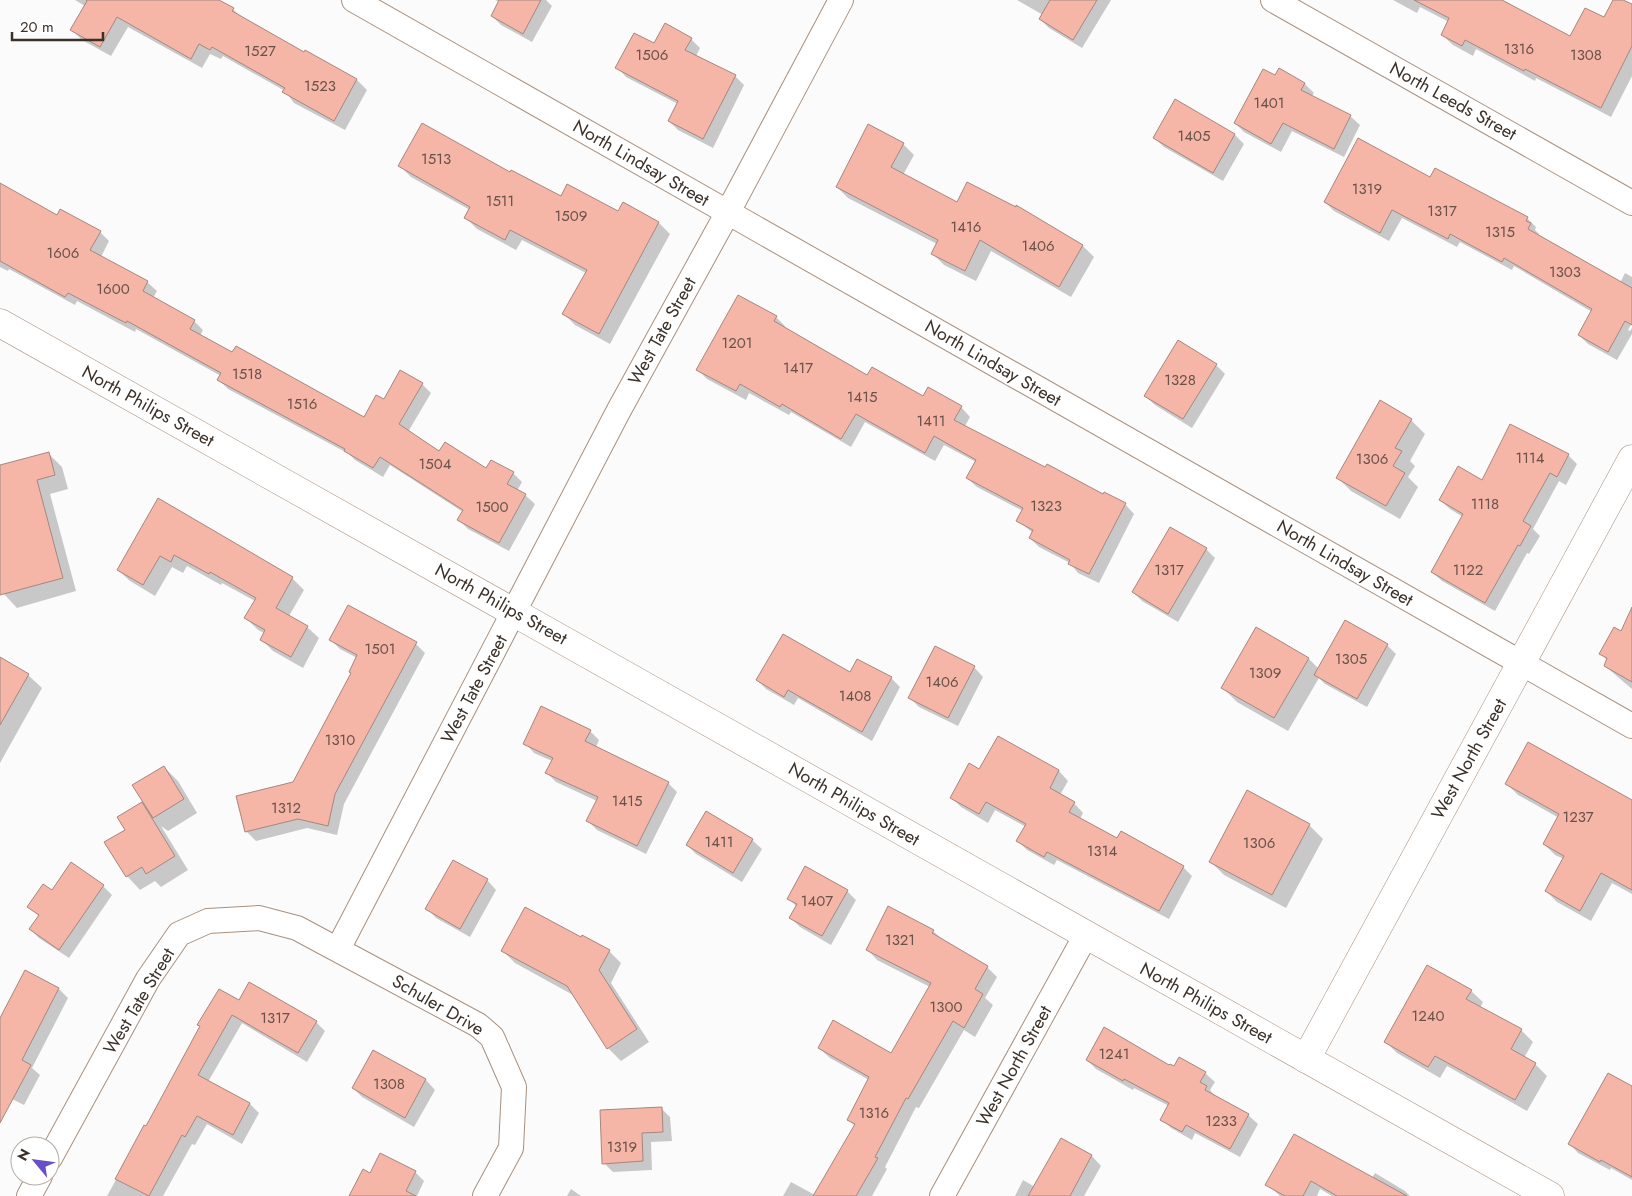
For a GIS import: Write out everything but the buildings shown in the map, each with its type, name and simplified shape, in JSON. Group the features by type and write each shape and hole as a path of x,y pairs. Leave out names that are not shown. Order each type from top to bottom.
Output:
{"street":[{"name":"North Lindsay Street","path":"354,0 1632,726"},
{"name":"West Tate Street","path":"60,1140 148,979 180,934 208,921 259,918 297,928 338,949 619,410 728,212 841,0"},
{"name":"North Leeds Street","path":"1273,0 1632,203"},
{"name":"North Philips Street","path":"0,323 1550,1196"},
{"name":"West North Street","path":"1306,1059 1632,459"},
{"name":"West North Street","path":"942,1196 1086,935"},
{"name":"Schuler Drive","path":"338,949 478,1024 492,1037 514,1087 511,1148 485,1196"}]}
